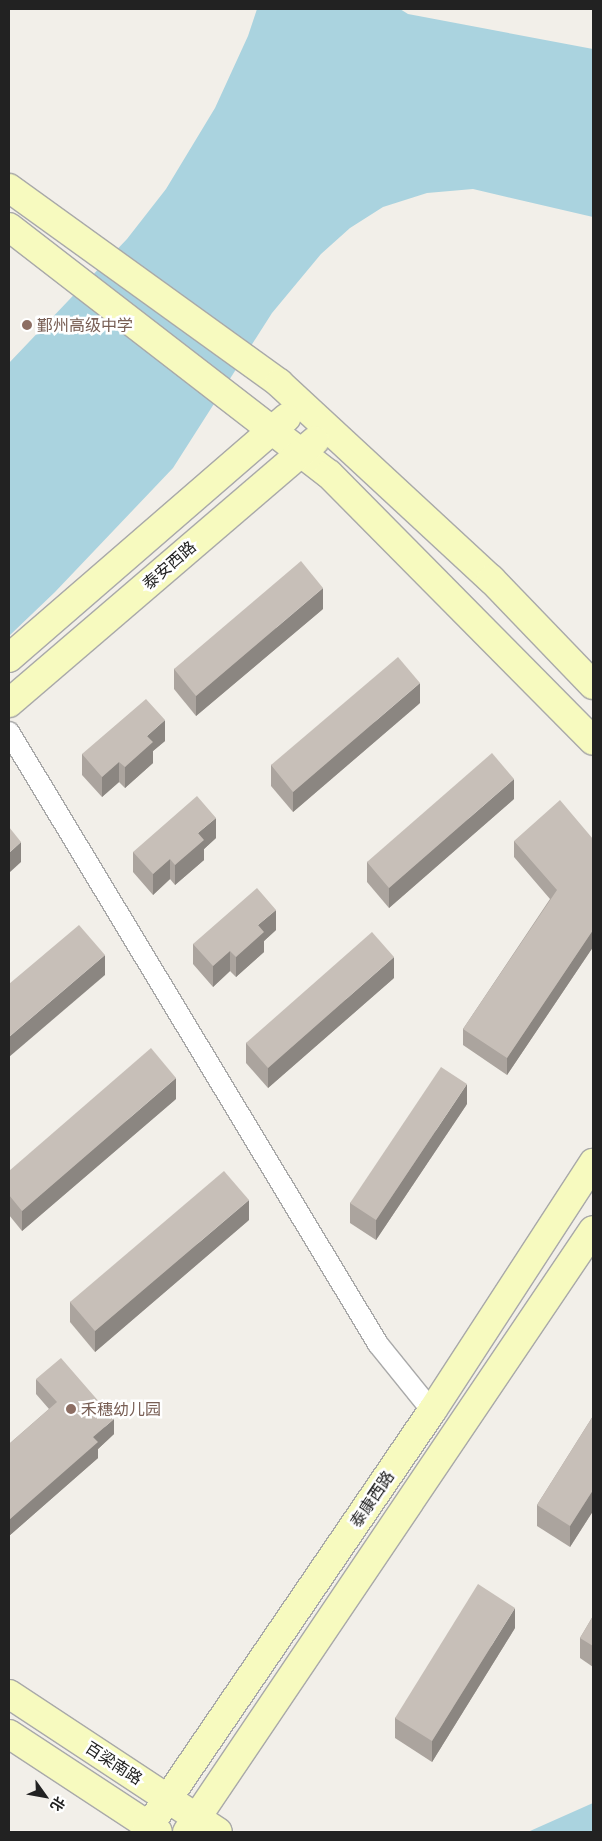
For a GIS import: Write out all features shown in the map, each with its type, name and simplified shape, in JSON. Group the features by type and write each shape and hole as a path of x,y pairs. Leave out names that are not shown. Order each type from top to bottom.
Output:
{"main road":[{"path":"9,188 254,364 301,403 491,579 593,684"},
{"path":"9,227 70,276 302,451 329,474 593,741"},
{"path":"9,658 301,403"},
{"name":"泰安西路","path":"9,703 330,429"},
{"name":"泰康西路","path":"151,1830 168,1798 432,1411 593,1163"},
{"name":"泰康西路","path":"200,1828 593,1230"},
{"name":"百梁南路","path":"9,1694 168,1798 200,1828"},
{"name":"百梁南路","path":"9,1734 151,1830"}],"street":[{"path":"9,732 378,1344 432,1411"}],"water":[{"path":"257,9 400,9 408,14 593,49 593,217 473,189 427,193 383,207 350,228 321,254 272,313 173,468 55,592 9,636 9,363 127,239 166,189 215,108 248,36"},
{"path":"593,1803 593,1832 528,1832 530,1831"}],"building":[{"path":"301,561 323,588 196,696 174,669"},
{"path":"398,657 420,683 293,792 271,765"},
{"path":"146,699 165,720 147,736 153,742 125,767 119,762 102,777 82,754"},
{"path":"492,753 514,779 389,888 367,862"},
{"path":"197,796 216,818 198,833 204,840 175,865 170,859 153,874 133,852"},
{"path":"560,800 593,839 593,930 507,1058 463,1029 557,890 514,841"},
{"path":"9,827 21,842 9,853"},
{"path":"257,888 276,910 258,925 264,932 236,957 230,951 213,966 193,944"},
{"path":"79,925 105,955 9,1037 9,984"},
{"path":"372,932 394,957 268,1068 246,1043"},
{"path":"151,1048 176,1078 22,1211 9,1195 9,1171"},
{"path":"441,1067 467,1084 376,1220 350,1203"},
{"path":"224,1171 249,1200 95,1331 70,1302"},
{"path":"61,1358 114,1419 93,1437 98,1442 9,1520 9,1444 57,1402 36,1379"},
{"path":"593,1416 593,1490 570,1526 537,1505"},
{"path":"478,1584 515,1608 432,1741 395,1718"},
{"path":"593,1616 593,1646 580,1638"}],"place":[{"name":"鄞州高级中学","path":"27,325"},
{"name":"禾穗幼儿园","path":"71,1409"}]}
